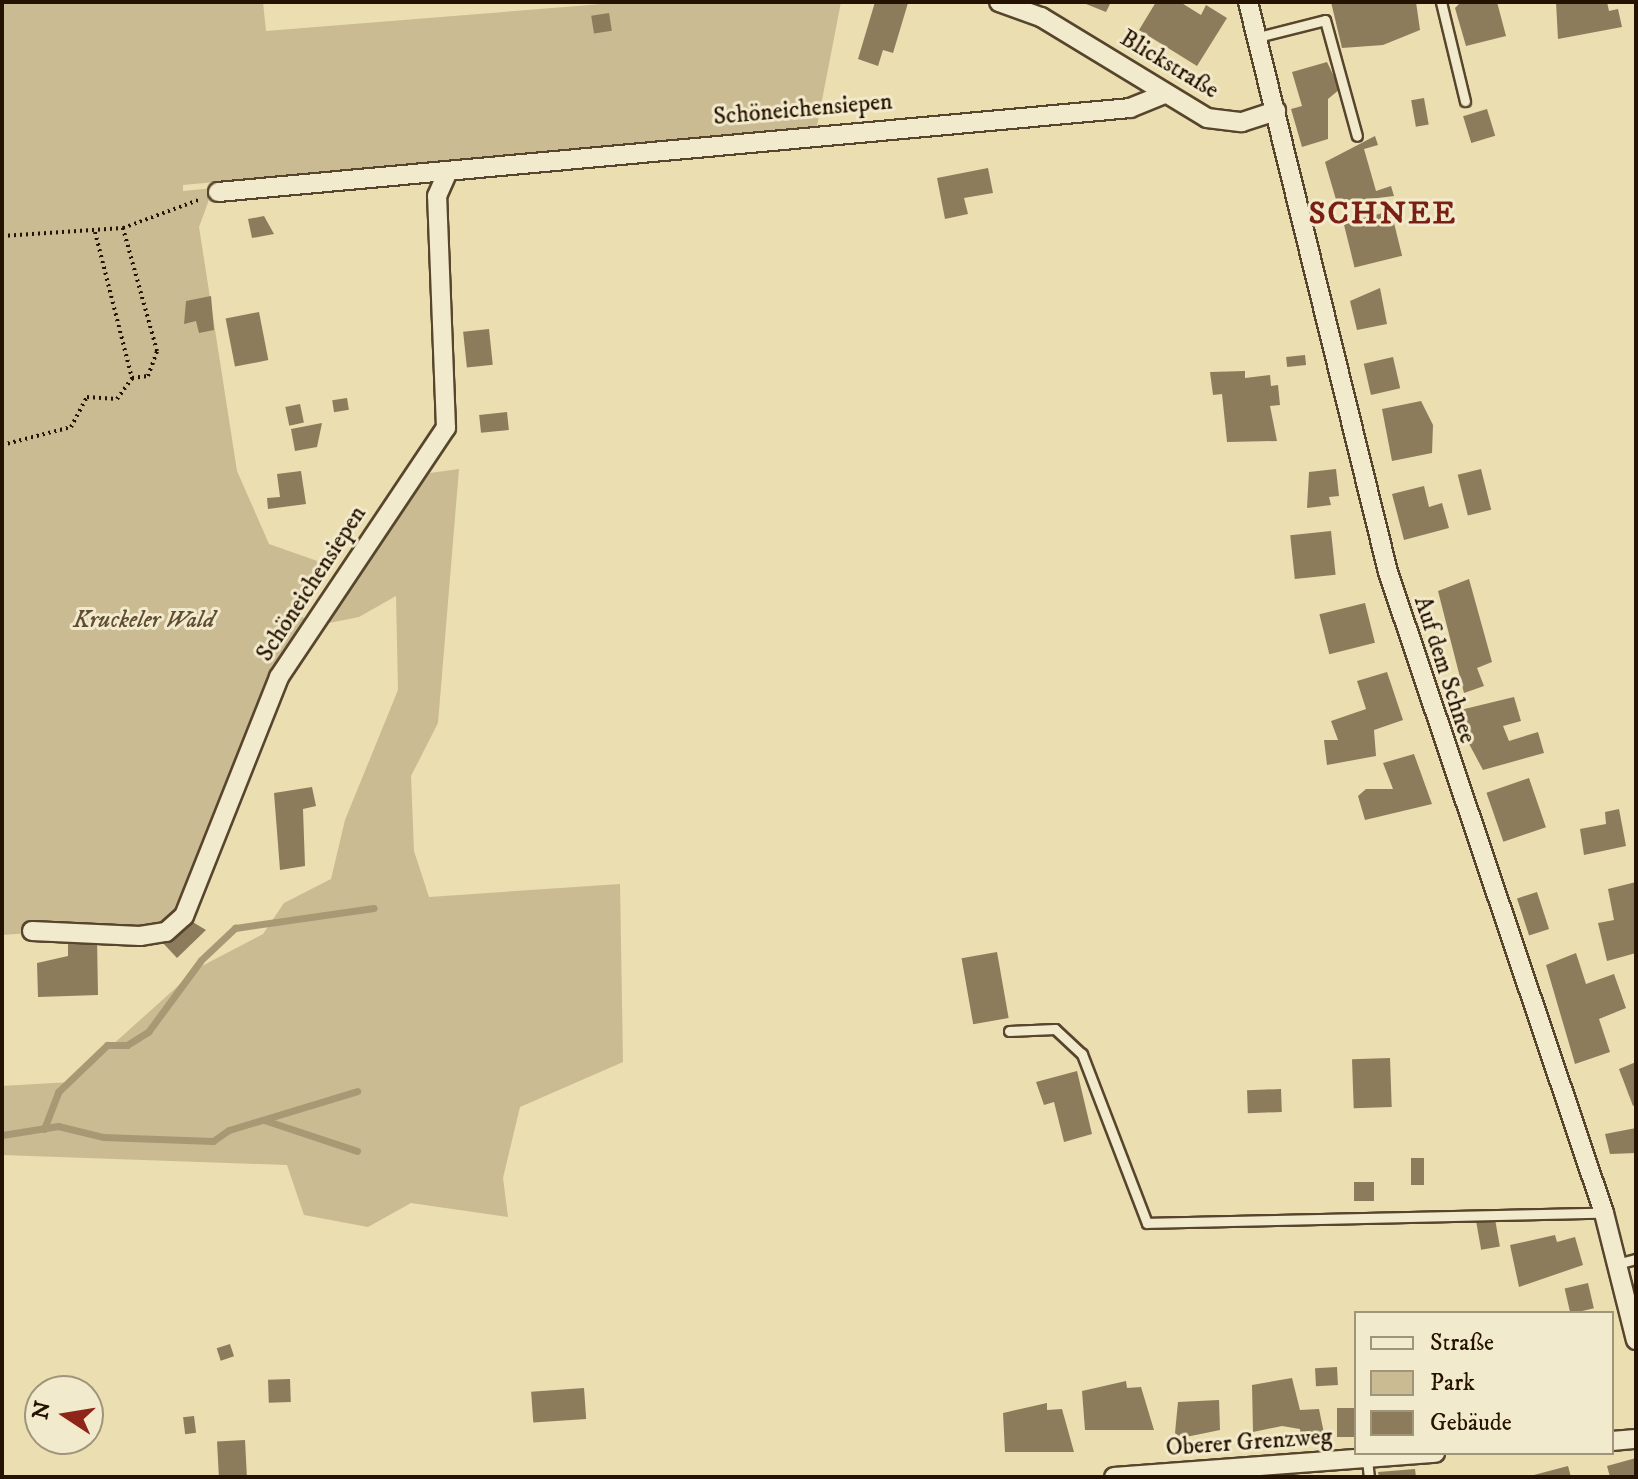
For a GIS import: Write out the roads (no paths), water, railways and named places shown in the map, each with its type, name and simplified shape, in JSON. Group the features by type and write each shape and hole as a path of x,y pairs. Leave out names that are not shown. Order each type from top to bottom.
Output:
{"street":[{"name":"Blickstraße","path":"999,2 1081,39 1162,95 1222,122 1276,111"},
{"name":"Auf dem Schnee","path":"1248,2 1393,587 1604,1213 1636,1340"},
{"name":"Schöneichensiepen","path":"218,192 1130,108 1162,95"},
{"name":"Schöneichensiepen","path":"32,931 140,936 166,932 184,916 279,677 446,428 437,196 448,171"},
{"path":"1614,1441 1636,1439"},
{"name":"Oberer Grenzweg","path":"1114,1477 1368,1468 1426,1455"}],"lane":[{"path":"1441,2 1465,101"},
{"path":"1258,37 1325,20 1357,136"},
{"path":"1009,1031 1055,1029 1082,1054 1131,1198 1147,1223 1604,1213"},
{"path":"1617,1264 1636,1259"}],"waterway":[{"path":"44,1129 58,1092 107,1045 127,1045 148,1032 201,960 235,928 374,908"},
{"path":"2,1135 58,1126 103,1137 213,1141 229,1130 357,1091"},
{"path":"264,1120 357,1151"}],"district":[{"name":"SCHNEE","path":"1383,214"}],"park label":[{"name":"Kruckeler Wald","path":"144,621"}]}
